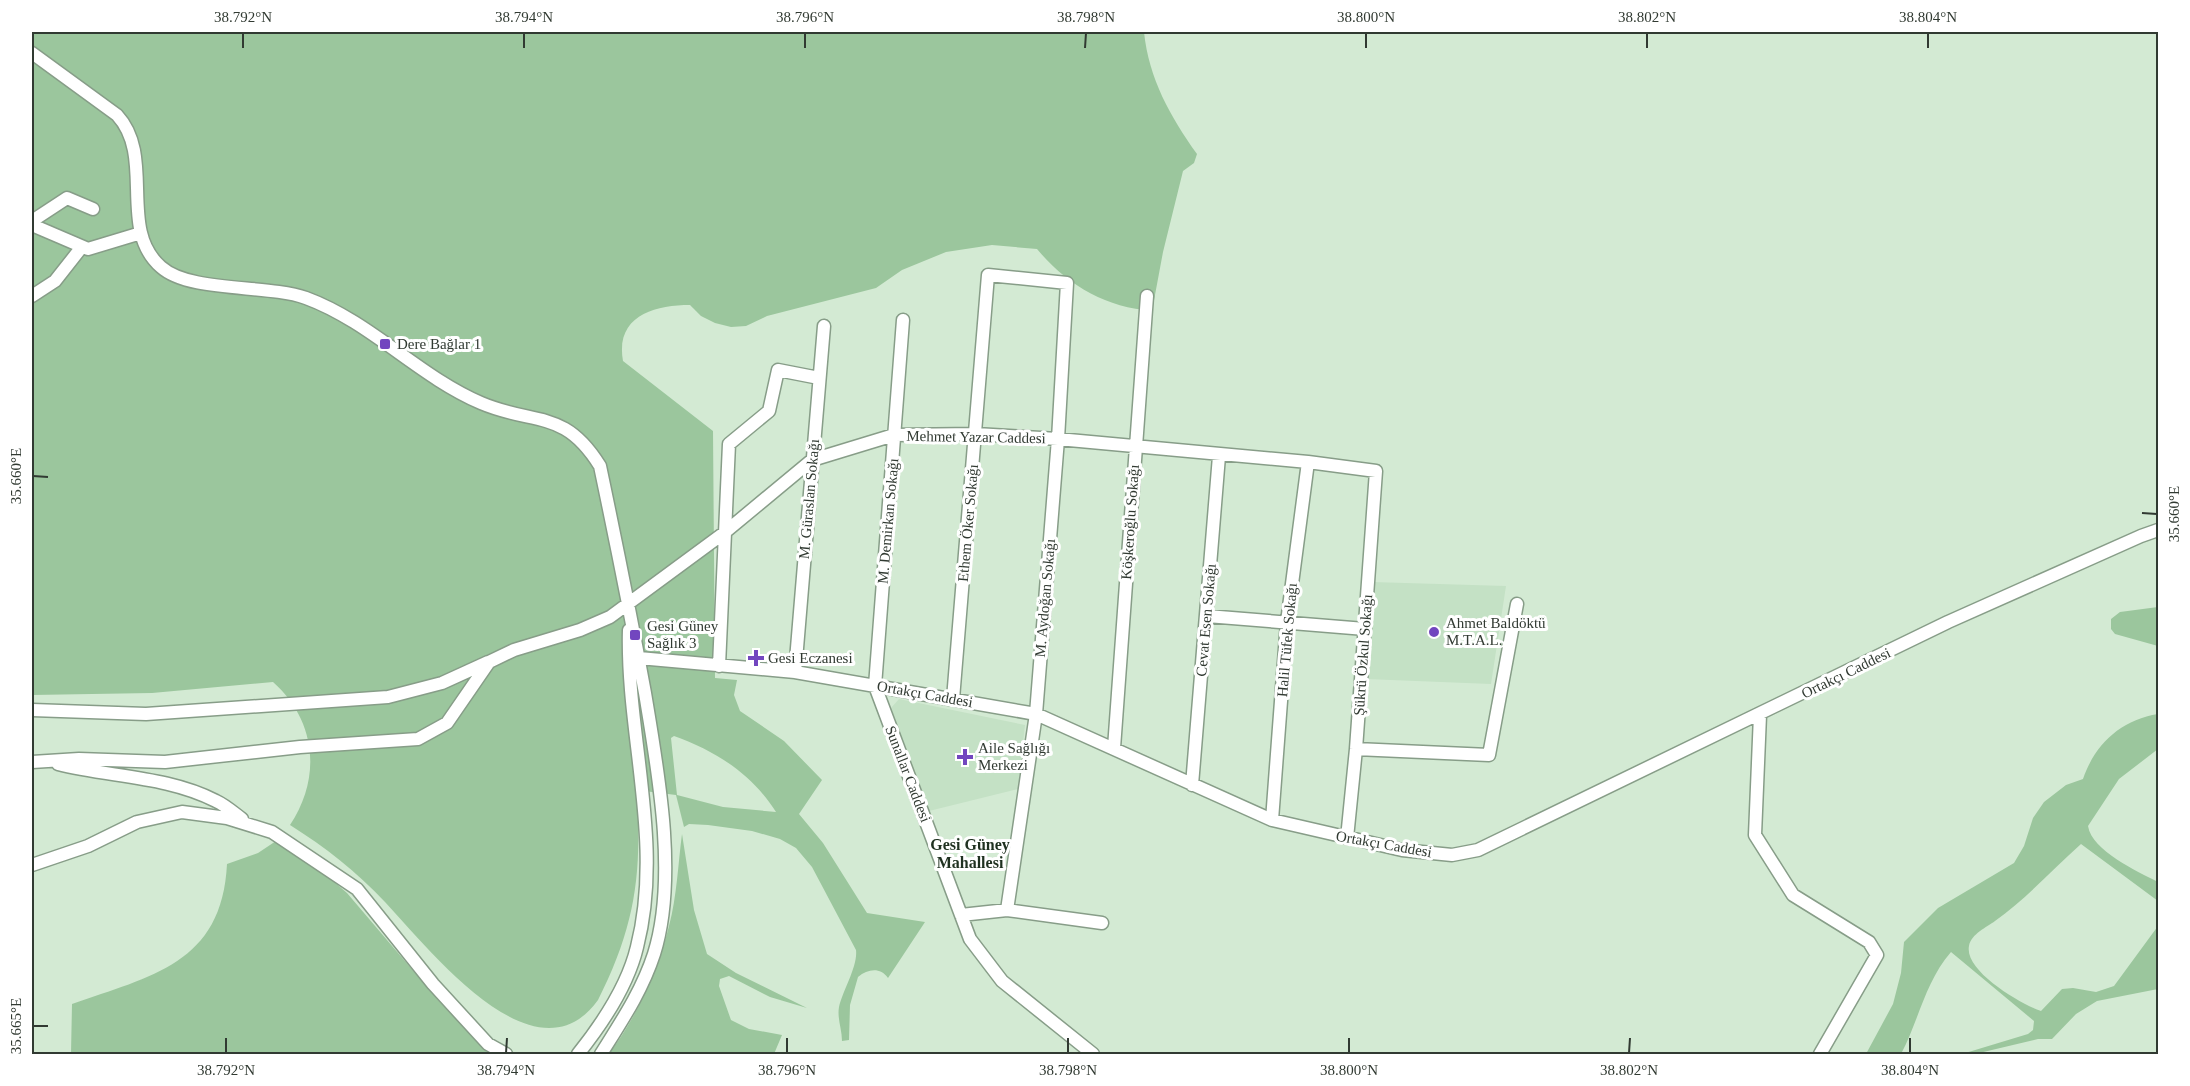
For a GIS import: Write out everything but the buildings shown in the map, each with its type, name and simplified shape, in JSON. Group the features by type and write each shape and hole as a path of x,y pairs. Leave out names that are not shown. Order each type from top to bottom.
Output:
{"street":[{"path":"32,53 126,124 135,147 141,233 148,251 161,267 178,278 305,298 363,327 419,369 481,403 557,424 572,431 587,445 600,466 629,605 659,773 663,897 654,953 633,1002 601,1054"},
{"path":"32,221 67,198 93,209"},
{"path":"32,225 43,228 81,248 95,248 141,233"},
{"path":"32,296 55,281 81,248"},
{"name":"Ethem Öker Sokağı","path":"953,699 988,274 1067,283"},
{"name":"M. Aydoğan Sokağı","path":"1007,910 1036,714 1058,439 1067,283"},
{"name":"Köşkeroğlu Sokağı","path":"1114,748 1148,296"},
{"name":"M. Demirkan Sokağı","path":"875,686 903,320"},
{"name":"M. Güraslan Sokağı","path":"795,672 824,326"},
{"path":"719,666 729,444 768,411 778,370 819,378"},
{"name":"Mehmet Yazar Caddesi","path":"32,710 146,714 388,697 442,683 514,650 580,630 629,605 724,533 812,460 894,435 976,434 1058,439 1219,456 1308,462 1376,471"},
{"name":"Cevat Esen Sokağı","path":"1192,785 1219,456"},
{"name":"Halil Tüfek Sokağı","path":"1272,820 1287,622 1308,462"},
{"name":"Şükrü Özkul Sokağı","path":"1347,838 1356,749 1376,471"},
{"name":"Ortakçı Caddesi","path":"639,658 795,672 1036,714 1272,820 1402,850 1452,855 1478,850 1948,622 2158,530"},
{"path":"1356,749 1489,755 1517,604"},
{"path":"578,1054 618,994 637,948 646,896 641,775 628,670 629,605"},
{"path":"1207,616 1365,629"},
{"path":"38,761 79,759 165,762 300,747 418,739 447,723 489,662"},
{"name":"Sunallar Caddesi","path":"875,686 970,939 1002,981 1093,1054"},
{"path":"1760,715 1755,835 1793,895 1869,942 1877,955 1820,1054"},
{"path":"38,761 99,774 133,776 180,788 216,801 253,827"},
{"path":"32,865 88,846 155,816 182,812 204,813 272,831 357,889 433,984 488,1044 506,1054"},
{"path":"961,915 1007,910 1102,923"}],"shaded area":[{"path":"32,32 1144,32 1151,66 1162,96 1178,126 1197,154 1194,163 1183,171 1163,252 1152,311 1118,305 1088,292 1061,273 1037,249 992,245 946,252 902,270 876,288 767,316 746,326 731,327 715,323 701,316 690,305 663,307 651,311 640,316 625,333 622,346 623,361 713,431 715,678 737,680 734,695 740,711 784,741 822,780 799,814 823,843 867,913 925,922 888,978 885,974 874,970 858,977 850,1005 849,1040 842,1041 839,1007 855,963 856,950 812,867 796,848 780,839 752,831 708,825 689,824 684,827 676,795 636,790 637,873 634,898 621,948 598,1000 573,1022 545,1028 515,1020 486,1002 456,977 352,870 290,825 307,788 310,750 306,731 298,714 273,682 152,693 32,695","holes":["674,736 732,765 756,786 776,812 723,807 677,795 671,738"]},
{"name":"Ahmet Baldöktü M.T.A.L.","path":"1372,582 1506,586 1491,684 1366,679"},
{"path":"2158,607 2158,646 2115,634 2111,629 2111,619 2120,612"},
{"name":"Aile Sağlığı Merkezi","path":"899,699 1025,725 1018,789 929,811 891,708"},
{"path":"2158,714 2158,749 2119,779 2088,826 2091,835 2106,852 2158,882 2158,901 2081,844 2018,903 1976,934 1969,946 1970,956 1975,966 1984,976 2008,994 2041,1011 2062,989 2073,988 2096,992 2114,986 2158,926 2158,989 2097,1001 2076,1014 2052,1039 2038,1039 1975,1054 1962,1054 2028,1034 2033,1030 2034,1021 1951,952 1928,988 1901,1054 1866,1054 1893,1004 1901,973 1904,942 1938,908 2014,863 2024,846 2033,818 2044,802 2066,785 2083,779 2095,755 2111,736 2132,722"},
{"path":"682,834 694,910 707,954 736,973 807,1008 770,997 729,976 720,979 719,986 731,1020 749,1029 782,1035 774,1054 609,1054 637,1009 659,960 674,903"},
{"path":"276,841 347,893 438,1000 489,1054 71,1054 72,1004 154,974 177,961 197,945 212,924 222,898 227,864 258,853"}],"place":[{"name":"Dere Bağlar 1","path":"385,344"},
{"name":"Ahmet Baldöktü M.T.A.L.","path":"1434,632"},
{"name":"Gesi Güney Sağlık 3","path":"635,635"},
{"name":"Gesi Eczanesi","path":"756,658"},
{"name":"Aile Sağlığı Merkezi","path":"965,757"}],"district":[{"name":"Gesi Güney Mahallesi","path":"970,853"}]}
